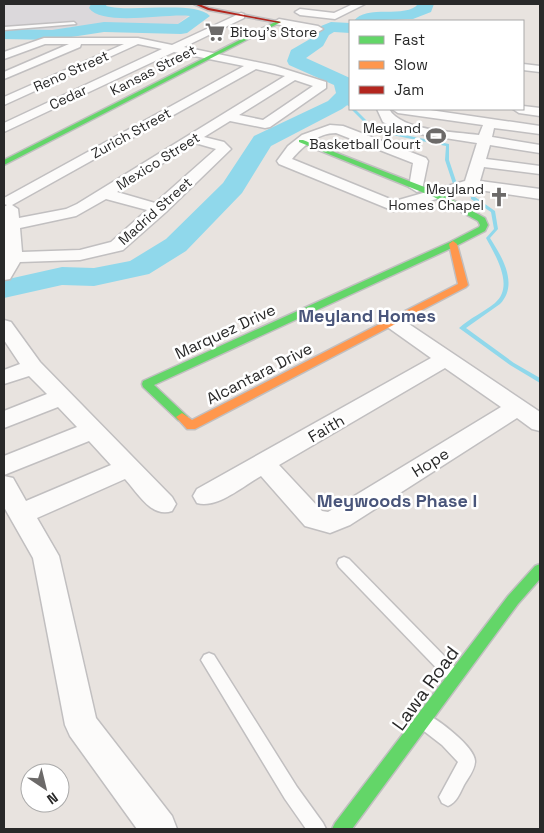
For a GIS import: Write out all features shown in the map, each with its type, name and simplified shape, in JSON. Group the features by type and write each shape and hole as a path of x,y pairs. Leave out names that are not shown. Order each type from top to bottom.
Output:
{"street":[{"path":"196,4 208,9 241,16 318,29"},
{"name":"Kansas Street","path":"4,163 316,4"},
{"path":"300,12 335,16 360,4"},
{"name":"Cedar","path":"4,128 241,16"},
{"path":"4,76 88,40"},
{"path":"4,56 44,42 88,40 138,41 254,65 295,75 322,85 265,124 229,117"},
{"name":"Reno Street","path":"4,101 138,41"},
{"name":"Zurich Street","path":"6,200 254,65"},
{"path":"524,67 540,69"},
{"name":"Mexico Street","path":"13,224 70,212 105,194 295,75"},
{"path":"383,110 388,120 405,128 540,149"},
{"path":"408,110 491,118 540,130"},
{"path":"524,110 540,112"},
{"path":"472,184 491,118"},
{"path":"417,187 422,164 416,158 331,128 301,141 285,158 285,163 388,204 399,206 472,184 540,194"},
{"name":"Madrid Street","path":"14,257 80,255 117,246 160,210 224,149 219,145 193,139"},
{"path":"301,141 437,195 482,220 484,225 482,229 453,244"},
{"path":"479,162 540,170"},
{"path":"105,194 160,210"},
{"path":"4,275 14,257 13,224 6,200"},
{"name":"Alcantara Drive","path":"191,426 464,285 453,244"},
{"name":"Marquez Drive","path":"191,426 148,384 453,244"},
{"path":"393,322 540,424"},
{"path":"4,326 33,367 163,504"},
{"name":"Faith","path":"206,496 446,358"},
{"path":"4,377 33,367"},
{"path":"4,420 61,397"},
{"name":"Hope","path":"264,464 314,519 330,523 341,518 516,408"},
{"path":"4,466 93,430"},
{"path":"21,514 128,468"},
{"path":"4,485 46,556 81,725 158,829"},
{"name":"Lawa Road","path":"341,829 454,676 513,600 540,570"}],"lane":[{"path":"4,29 74,23"},
{"path":"344,563 454,676"},
{"path":"209,660 291,793 317,829"},
{"path":"423,720 448,739 467,759 466,766 448,797"}],"shaded area":[{"path":"4,4 88,4 107,14 192,13 176,27 101,25 71,27 48,32 4,32"}],"waterway":[{"path":"4,34 52,35 104,27 181,29 202,16 181,10 138,13 109,12 97,8 99,4"},
{"path":"364,20 413,14 425,9 426,4"},
{"path":"4,289 62,276 94,277 139,268 176,245 233,188 262,141 335,105 347,95 343,82 296,61 297,54 317,42 322,32 331,27 349,28"},
{"path":"342,100 349,105"},
{"path":"354,110 374,130 448,145 447,160 456,187"},
{"path":"473,198 493,211 496,229 488,238 503,268 506,284 505,292 499,303 462,328 512,364 540,381"}],"traffic: fast":[{"path":"4,163 279,22"},
{"path":"182,417 147,384 453,244 482,229 484,225 482,220 437,195 301,141"},
{"path":"341,829 513,600 540,570"}],"traffic: slow":[{"path":"182,417 191,426 463,285 453,244"}],"traffic: jam":[{"path":"196,4 208,9 279,22"}],"place":[{"name":"Bitoy's Store","path":"215,32"},
{"name":"Meyland Basketball Court","path":"436,136"},
{"name":"Meyland Homes Chapel","path":"499,197"}],"district":[{"name":"Meyland Homes","path":"367,316"},
{"name":"Meywoods Phase I","path":"397,501"}]}
